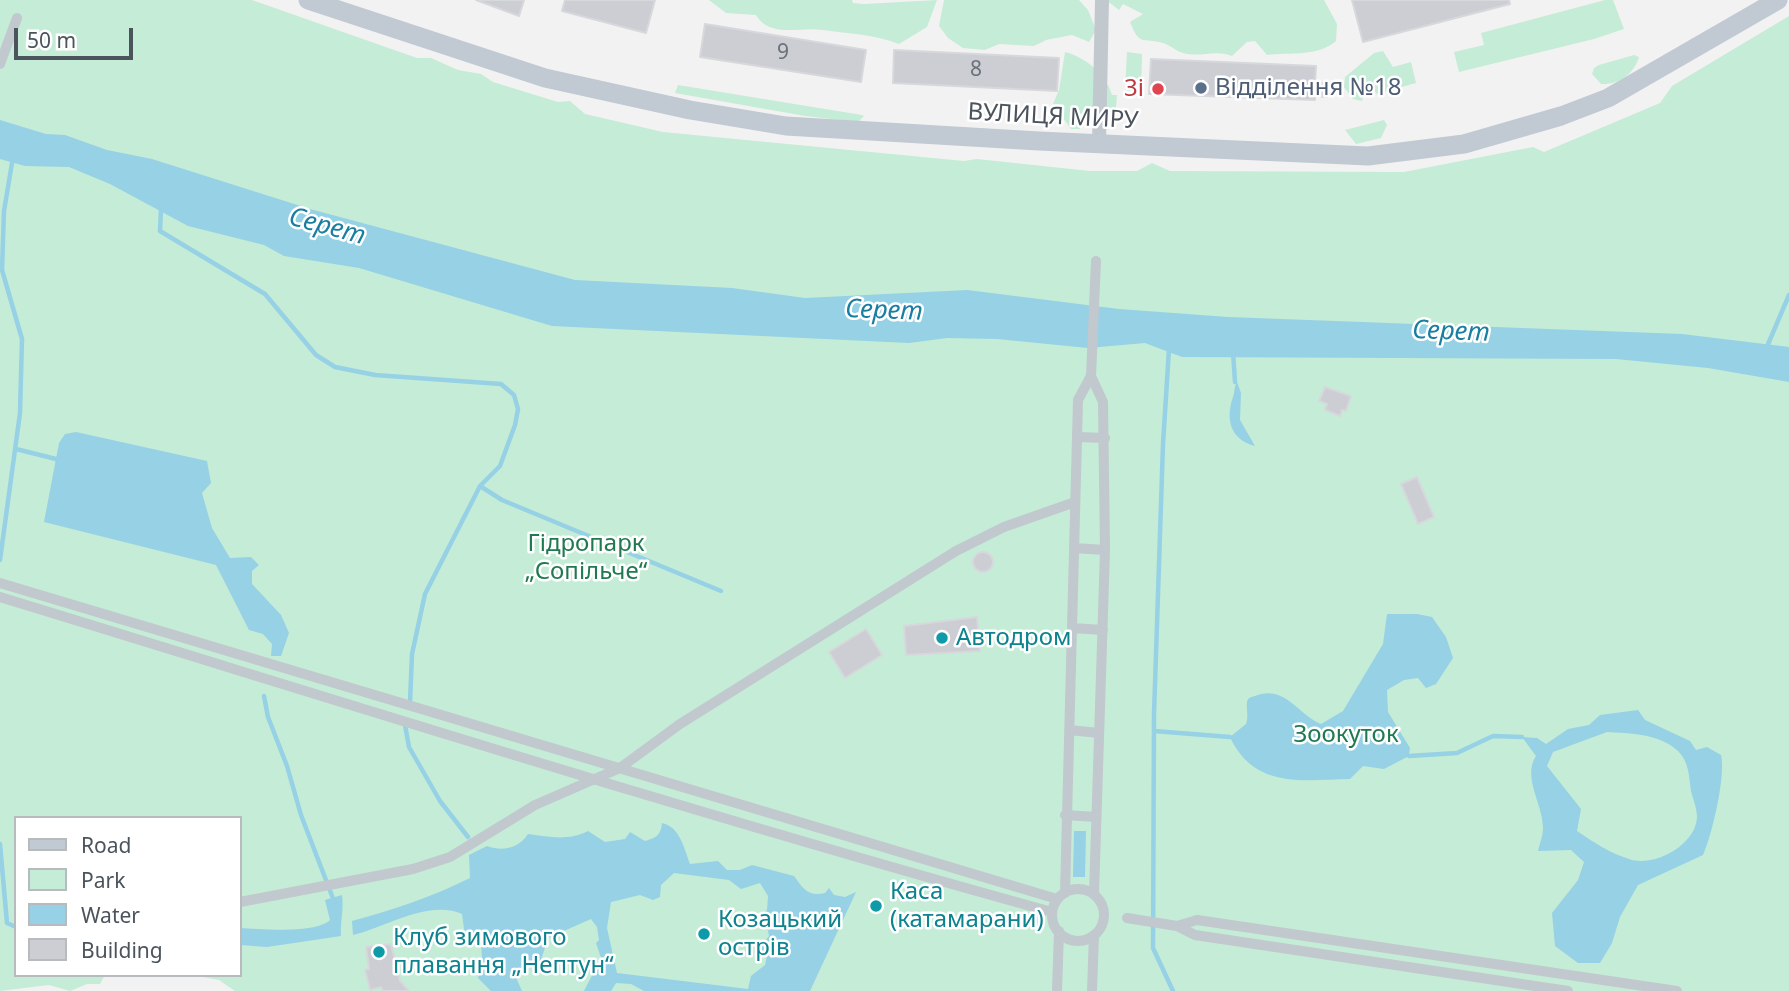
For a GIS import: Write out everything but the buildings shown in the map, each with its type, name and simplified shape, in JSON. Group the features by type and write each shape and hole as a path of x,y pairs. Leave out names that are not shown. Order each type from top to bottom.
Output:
{"main road":[{"name":"ВУЛИЦЯ МИРУ","path":"308,0 545,78 690,110 824,129 1368,156 1464,144 1561,116 1608,97 1778,0"}],"street":[{"path":"1099,144 1102,0"},
{"path":"0,64 17,18"},
{"path":"1094,894 1105,550 1103,402 1091,376 1092,301 1096,261"},
{"path":"1057,991 1059,932 1052,912 1061,896 1069,730 1078,400 1091,376"},
{"path":"1077,437 1105,438"},
{"path":"242,902 413,869 450,856 535,805 620,768 680,724 956,551 1004,527 1075,502"},
{"path":"1074,548 1105,550"},
{"path":"1052,912 899,871 591,780 3,598 5,584 903,855 1061,896 1083,889 1101,901 1104,916 1101,927 1094,935 1075,941 1059,932"},
{"path":"1072,628 1103,629"},
{"path":"289,686 293,671"},
{"path":"424,727 428,711"},
{"path":"1069,730 1099,733"},
{"path":"667,801 671,783"},
{"path":"752,828 756,811"},
{"path":"1065,815 1097,817"},
{"path":"899,871 903,855"},
{"path":"1104,916 1177,926 1195,935 1568,991"},
{"path":"1177,926 1197,920 1501,965 1623,987 1677,991"},
{"path":"1092,991 1094,935"},
{"path":"1343,957 1345,944"},
{"path":"1498,981 1501,965"}],"green space":[{"name":"Гідропарк „Сопільче“","path":"0,0 252,0 417,58 431,58 458,70 481,74 493,82 558,102 570,101 585,114 663,132 1090,171 1137,171 1152,163 1170,171 1404,172 1533,147 1544,152 1660,103 1672,86 1789,16 1789,991 235,991 219,980 203,977 242,977 242,816 14,816 14,977 104,977 100,984 87,984 70,991 49,985 0,991"},
{"path":"709,0 852,0 853,3 864,4 937,0 927,27 899,44 871,36 769,27 756,15 726,13"},
{"path":"944,0 1079,0 1088,10 1096,30 1089,42 1072,35 1046,40 1034,46 999,44 985,50 963,48 948,38 939,26"},
{"path":"1106,0 1324,0 1337,24 1336,41 1321,50 1303,53 1267,55 1255,41 1247,42 1232,56 1220,53 1189,54 1163,43 1142,40 1136,35 1130,22 1143,14 1123,4 1119,10"},
{"path":"1613,0 1624,29 1594,39 1459,72 1454,52 1484,45 1481,33"},
{"path":"1383,51 1393,67 1411,62 1416,83 1376,94 1374,88 1364,94 1362,101 1353,99 1344,87 1345,77 1374,53"},
{"path":"1065,52 1094,68 1105,80 1112,95 1117,95 1116,108 1080,114 1080,129 1071,129 1053,104 1059,90"},
{"path":"1127,52 1142,54 1141,93 1125,90"},
{"path":"1634,55 1639,57 1630,73 1614,83 1601,84 1592,74 1594,68 1599,65"},
{"path":"678,85 864,116 858,122 805,116 675,93"},
{"path":"1384,120 1387,125 1381,138 1356,144 1345,130"}],"water":[{"name":"Серет","path":"0,120 46,134 65,135 107,150 152,159 310,209 575,280 732,288 805,298 967,290 1119,309 1228,317 1682,334 1789,347 1789,382 1708,368 1616,359 1182,357 1145,343 1088,348 997,339 947,338 909,343 552,326 359,268 284,256 264,245 188,226 110,184 69,167 25,166 0,159"},
{"path":"1237,382 1241,393 1240,420 1255,446 1235,434 1230,421"},
{"path":"76,432 207,461 211,483 202,493 212,528 230,558 251,557 259,565 252,571 252,584 281,615 289,633 281,656 271,656 272,644 263,634 249,630 216,565 44,522 59,443 65,434"},
{"path":"1387,614 1432,617 1446,637 1453,658 1436,684 1426,688 1418,678 1404,680 1387,690 1388,712 1410,748 1409,756 1384,769 1363,766 1350,779 1281,778 1252,766 1240,754 1230,737 1246,724 1248,699 1266,693 1275,694 1321,724 1343,711 1383,644"},
{"path":"1638,710 1645,720 1690,741 1696,750 1707,747 1721,755 1722,777 1714,820 1703,855 1638,885 1620,917 1612,943 1600,963 1578,963 1555,946 1552,913 1578,880 1584,862 1571,850 1538,851 1543,828 1531,773 1536,756 1522,737 1537,738 1546,744 1568,729 1589,725 1600,715","holes":["1607,732 1663,741 1682,755 1689,775 1697,817 1689,837 1672,852 1650,860 1629,859 1577,831 1581,809 1547,766 1553,752"]},
{"path":"662,823 677,834 690,864 718,861 727,870 740,870 752,865 794,876 811,893 825,893 829,888 834,895 845,897 856,892 810,991 644,991 631,984 616,983 611,991 584,991 601,958 596,943 599,940 597,927 591,919 548,938 540,963 528,965 517,980 522,991 491,991 478,978 482,959 481,942 465,936 462,914 449,910 422,912 353,935 352,921 412,902 470,878 469,855 487,846 510,848 520,843 528,834 566,837 588,831 605,842 625,839 630,832 645,841 657,835","holes":["674,873 729,880 741,889 760,883 768,896 767,910 754,919 767,926 769,936 758,950 767,956 765,965 751,976 748,989 617,973 607,928 611,902 640,895 653,900 660,897 661,885"]},
{"path":"1074,831 1086,831 1085,877 1073,877"},
{"path":"342,895 341,936 267,947 242,945 242,928 287,930 323,924 330,920 325,900"}],"waterway":[{"path":"0,560 20,413 22,339 2,270 4,211 13,157"},
{"path":"161,209 160,231 265,294 316,355 335,367 375,375 501,384 514,395 518,409 515,425 500,466 480,486 425,594 412,654 410,702"},
{"path":"1766,349 1789,295"},
{"path":"1169,349 1154,714 1153,948 1173,991"},
{"path":"1233,352 1235,382"},
{"path":"16,449 56,459"},
{"path":"480,486 502,500 721,591"},
{"path":"264,696 268,717 287,766 301,815 334,901"},
{"path":"405,725 409,747 440,801 468,837"},
{"path":"1154,731 1230,737"},
{"path":"1409,756 1457,753 1493,736 1522,737"},
{"path":"0,844 7,923 14,926"}],"place":[{"name":"Відділення №18","path":"1201,88"},
{"name":"3і","path":"1158,89"},
{"name":"Автодром","path":"942,638"},
{"name":"Каса (катамарани)","path":"876,906"},
{"name":"Козацький острів","path":"704,934"},
{"name":"Клуб зимового плавання „Нептун“","path":"379,952"}],"park label":[{"name":"Зоокуток","path":"1346,735"}]}
